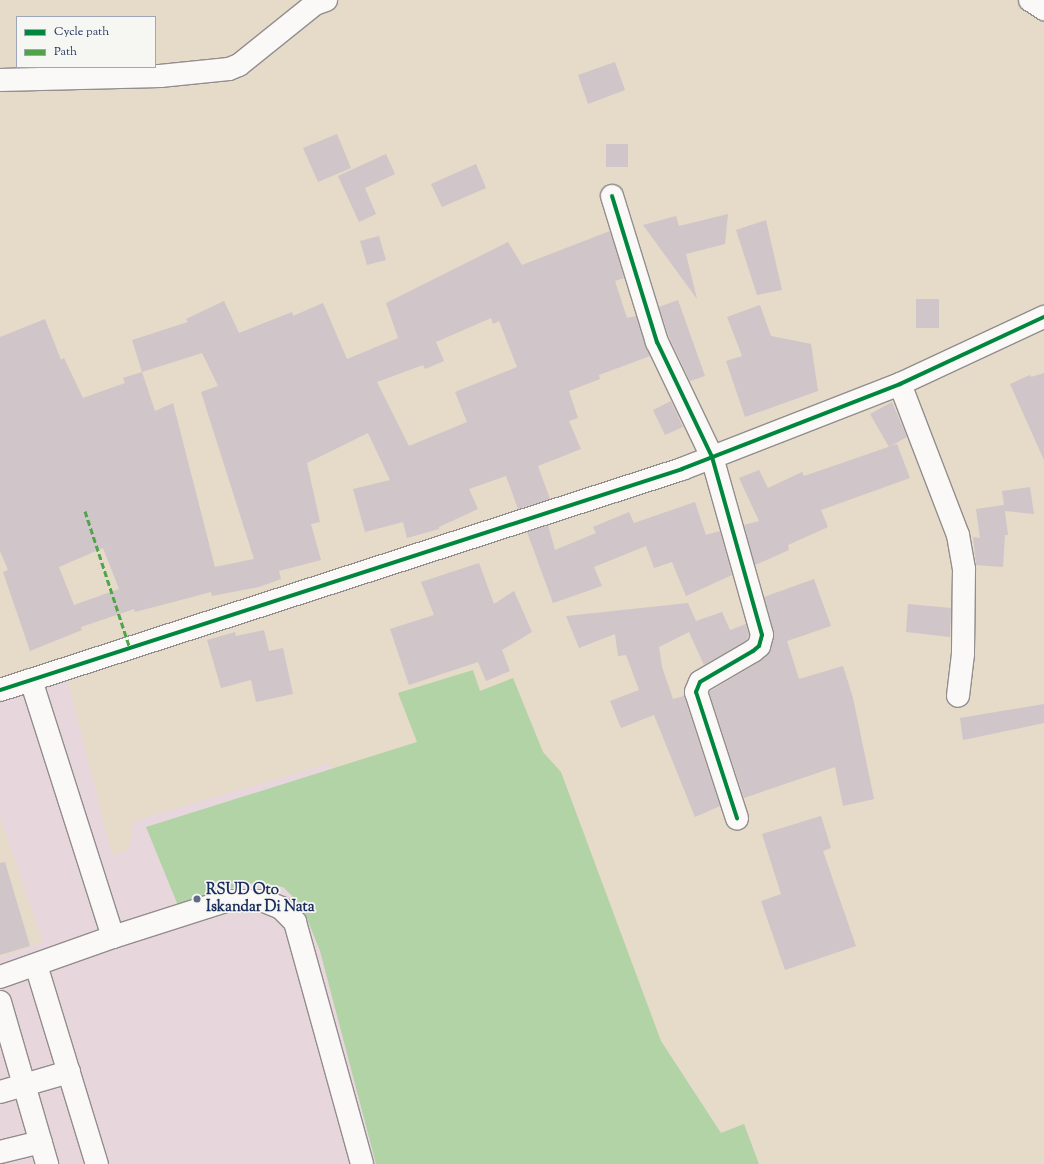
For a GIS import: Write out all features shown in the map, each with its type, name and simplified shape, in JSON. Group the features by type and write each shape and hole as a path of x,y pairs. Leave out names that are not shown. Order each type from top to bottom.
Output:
{"street":[{"path":"0,80 160,76 229,69 239,65 316,4 326,0"},
{"path":"1030,0 1044,9"},
{"path":"612,196 657,342 712,457 762,635 759,646 700,682 696,692 737,818"},
{"path":"0,690 269,605 682,469 900,384 1044,317"},
{"path":"900,384 958,535 964,569 963,654 958,696"},
{"path":"31,680 113,937"},
{"path":"0,977 113,937 226,901 264,901 281,908 295,922 362,1164"},
{"path":"36,965 97,1164"},
{"path":"0,1002 47,1164"},
{"path":"0,1092 69,1072"},
{"path":"0,1152 40,1142"}],"shaded area":[{"name":"RSUD Oto Iskandar Di Nata","path":"67,678 112,855 129,850 133,821 330,763 437,1164 0,1164 0,958 43,942 0,817 0,699"}],"green space":[{"path":"473,670 480,691 513,678 543,752 561,772 661,1041 721,1133 744,1124 759,1164 376,1164 320,951 302,906 283,887 246,883 179,908 146,827 417,742 398,693"}],"building":[{"path":"615,62 625,90 588,104 578,75"},
{"path":"337,134 351,168 318,182 303,148"},
{"path":"606,144 628,144 628,167 606,167"},
{"path":"386,154 395,174 365,188 376,214 359,222 338,176"},
{"path":"476,164 486,188 442,207 431,184"},
{"path":"728,214 725,244 686,254 697,299 643,225 676,216 679,226"},
{"path":"766,220 782,290 757,295 736,230"},
{"path":"610,231 624,278 615,281 627,318 636,316 650,356 599,375 600,379 569,391 578,418 569,421 581,449 538,466 550,499 518,509 506,476 469,489 478,509 439,527 439,529 407,538 403,522 365,532 353,489 390,480 368,433 307,463 320,522 311,524 321,560 279,571 281,579 259,587 212,596 211,592 135,612 134,609 81,627 82,630 30,651 3,572 8,570 0,551 0,337 45,319 61,360 64,358 83,398 125,383 123,378 142,372 132,340 188,322 186,319 224,301 239,333 292,312 293,316 323,303 347,359 398,338 386,303 508,242 522,265","holes":["491,318 493,324 499,321 517,367 455,392 467,422 409,446 377,382 423,365 425,369 444,361 436,342","202,353 218,386 201,392 254,559 215,567 173,403 155,411 142,372","103,548 119,589 74,605 59,567"]},
{"path":"379,236 386,260 367,265 360,241"},
{"path":"916,299 939,299 939,328 916,328"},
{"path":"678,300 705,376 690,381 669,337 659,307"},
{"path":"760,305 771,336 811,344 818,391 745,417 726,361 742,356 727,317"},
{"path":"1044,373 1044,460 1010,384 1030,375 1031,377"},
{"path":"671,401 683,427 665,435 653,410"},
{"path":"892,402 907,437 889,447 870,414"},
{"path":"897,444 910,478 821,510 828,527 788,545 789,550 755,565 744,525 759,521 739,478 759,470 768,488 802,472 804,476"},
{"path":"1030,487 1034,514 1005,511 1008,535 1005,535 1003,567 976,565 973,537 980,538 976,509 1004,505 1002,491"},
{"path":"695,502 706,535 720,531 732,575 686,596 672,562 654,568 646,546 594,567 602,586 553,603 527,532 548,525 555,550 596,533 593,527 629,512 634,523"},
{"path":"479,563 494,604 514,591 532,632 502,650 510,671 486,681 478,662 409,685 390,629 434,615 421,582"},
{"path":"814,579 831,626 787,641 799,679 843,666 853,698 874,799 843,806 835,767 744,798 709,692 759,662 771,650 774,632 764,597"},
{"path":"688,603 696,621 722,612 730,630 746,624 749,635 746,641 704,665 689,632 659,647 662,667 673,699 684,696 720,806 695,817 654,715 621,728 610,701 639,690 626,655 618,656 615,634 579,648 566,616"},
{"path":"908,604 951,608 950,637 906,632"},
{"path":"264,630 269,651 283,648 293,694 256,702 251,680 221,688 207,640 235,632 236,636"},
{"path":"1044,704 1044,723 963,740 960,718"},
{"path":"821,816 831,848 823,851 856,946 785,970 761,901 781,894 762,834"},
{"path":"5,862 30,946 0,955 0,863"}],"marked path":[{"path":"85,511 130,649"}],"cycle path":[{"path":"612,196 657,342 712,457 762,635 759,646 700,682 696,692 737,818"},
{"path":"0,690 682,469 900,384 1044,317"}],"place":[{"name":"RSUD Oto Iskandar Di Nata","path":"197,899"}]}
